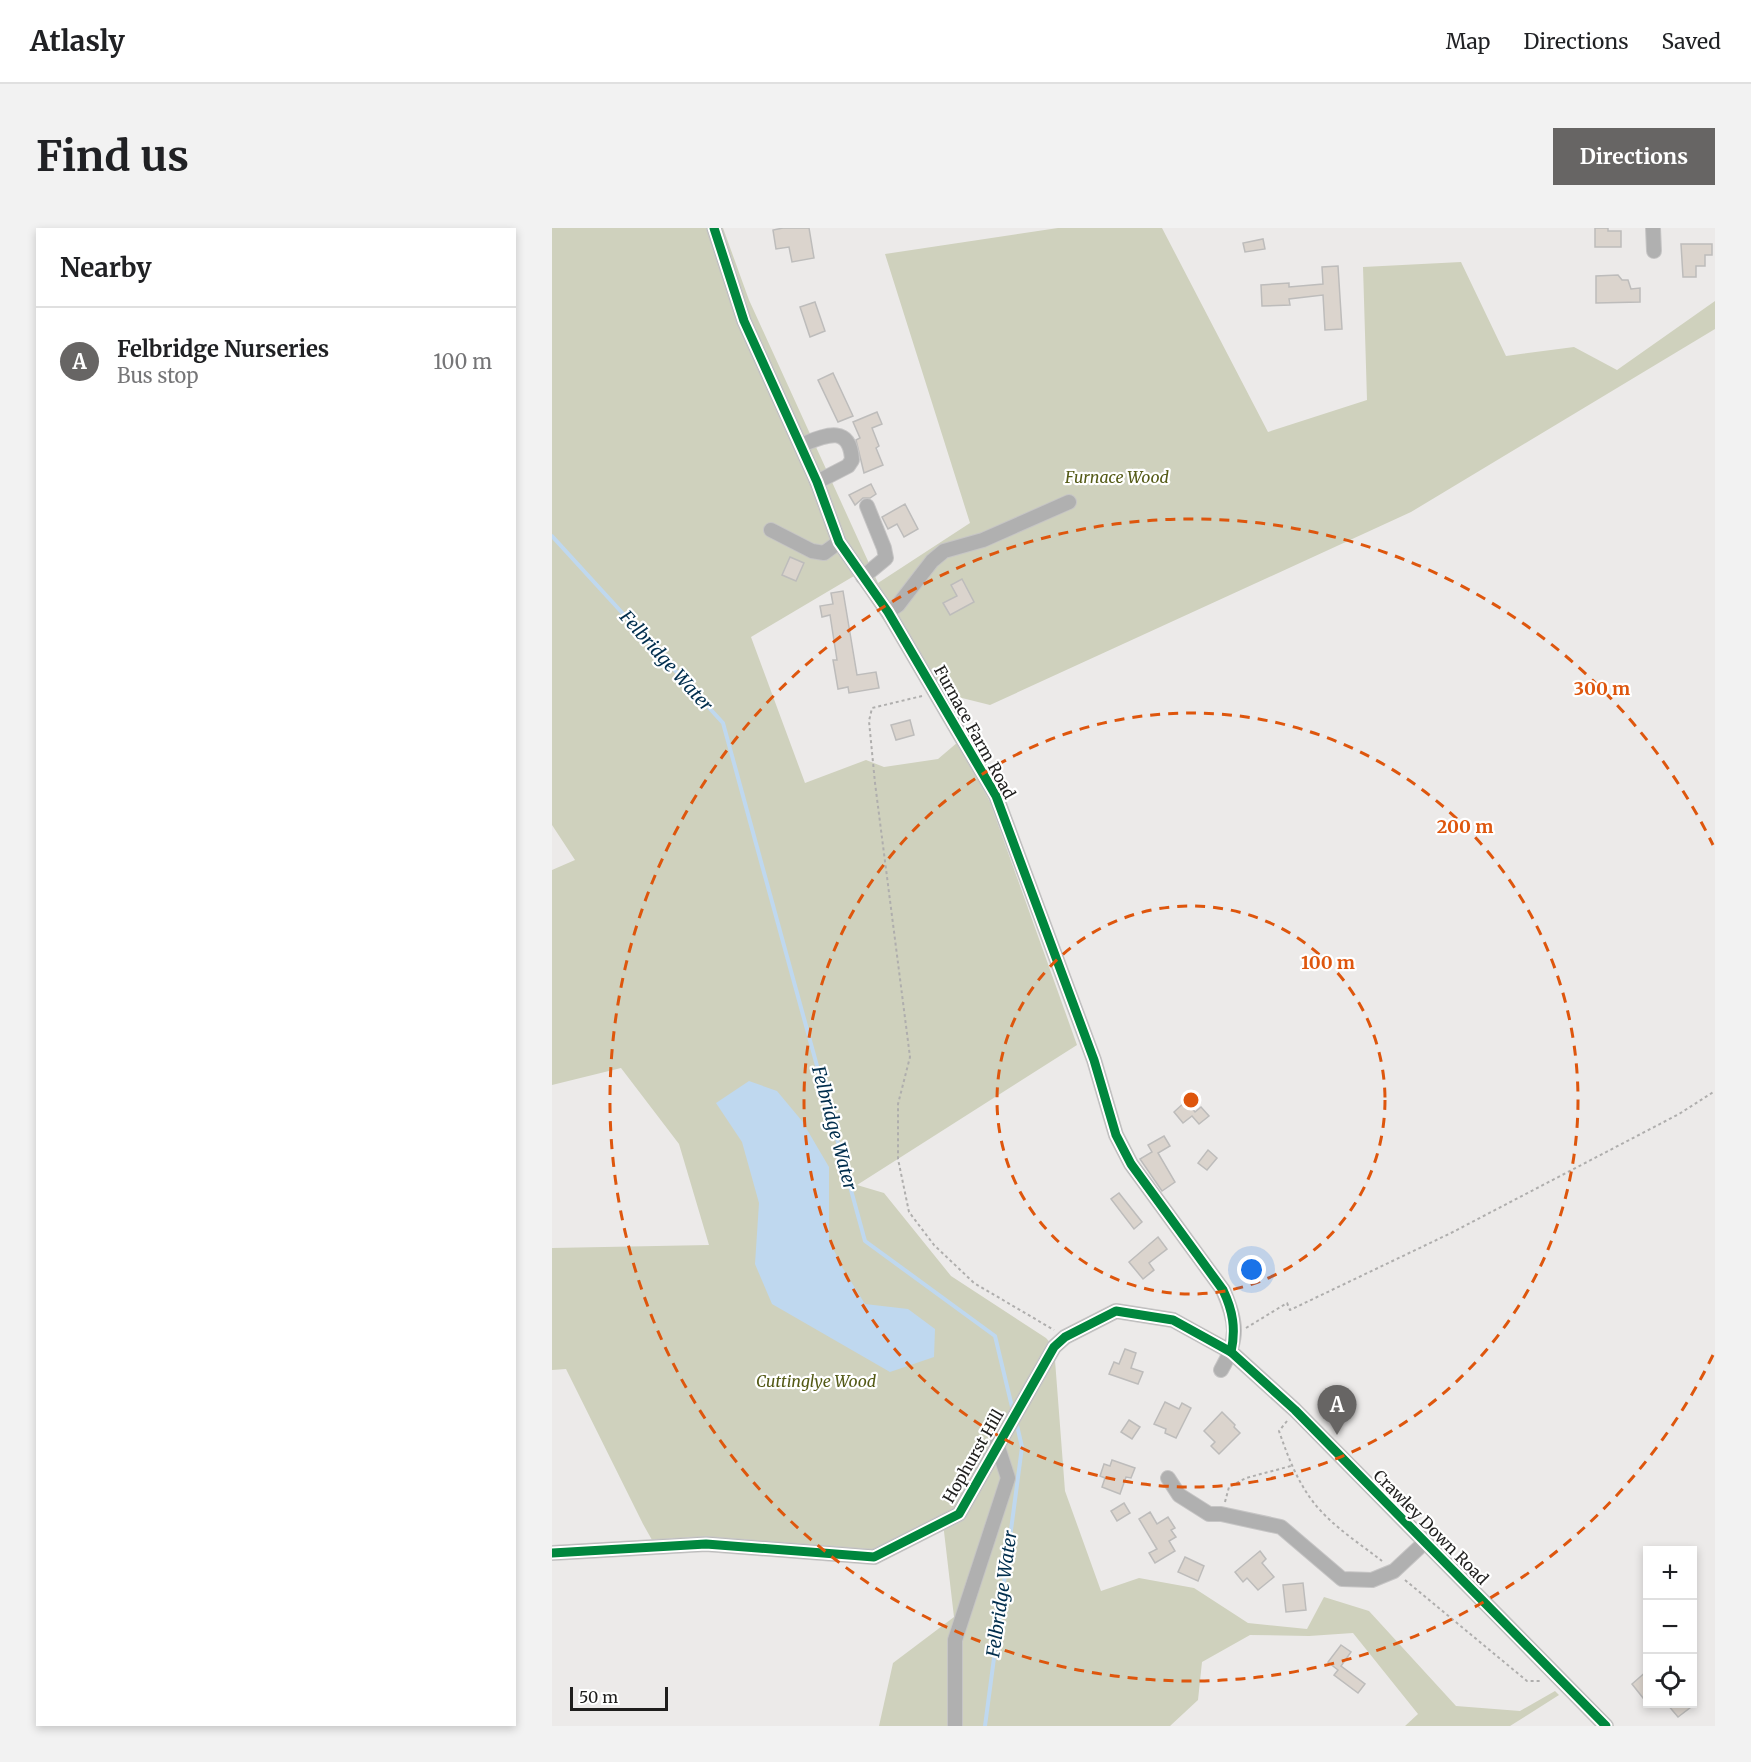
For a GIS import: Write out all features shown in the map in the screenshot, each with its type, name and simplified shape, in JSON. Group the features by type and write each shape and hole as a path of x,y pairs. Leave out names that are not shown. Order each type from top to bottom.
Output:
{"street":[{"name":"Furnace Farm Road","path":"714,228 744,321 817,482 839,542 888,612 996,796 1094,1060 1116,1135 1131,1164 1223,1290 1232,1310 1234,1335 1231,1352 1221,1370"},
{"path":"1653,228 1654,251"},
{"path":"801,445 834,434 847,441 852,460 848,466 817,482"},
{"path":"888,612 898,605 932,561 944,551 983,540 1069,502"},
{"path":"863,577 886,558 867,506"},
{"path":"771,530 812,550 824,553 839,542"},
{"name":"Hophurst Hill","path":"552,1553 706,1544 874,1557 959,1514 1054,1347 1065,1337 1116,1311 1173,1320 1231,1352"},
{"name":"Crawley Down Road","path":"1231,1352 1295,1410 1606,1726"},
{"path":"955,1726 955,1640 1008,1478 997,1444"},
{"path":"1168,1478 1179,1496 1209,1514 1221,1514 1281,1527 1342,1579 1372,1580 1394,1571 1424,1543"}],"path":[{"path":"937,693 872,708 869,721 910,1057 898,1104 898,1160 909,1212 934,1245 974,1283 1065,1337"},
{"path":"1234,1335 1287,1303 1290,1310 1451,1233 1678,1114 1715,1091"},
{"path":"1221,1514 1229,1486 1246,1478 1291,1466"}],"green space":[{"path":"552,228 723,228 749,300 878,583 970,523 885,254 1058,228 1162,228 1268,432 1367,400 1363,267 1461,262 1506,356 1574,347 1617,370 1715,301 1715,329 1411,512 990,705 930,690 854,576 751,637 805,783 866,760 884,767 938,759 958,742 990,802 1077,1045 857,1185 884,1193 951,1276 1046,1338 1054,1347 1065,1491 1101,1591 1139,1578 1194,1588 1248,1623 1307,1629 1324,1597 1369,1611 1456,1706 1520,1711 1555,1691 1559,1695 1510,1726 1405,1726 1418,1714 1353,1633 1309,1636 1250,1635 1202,1662 1198,1700 1170,1726 879,1726 893,1663 954,1617 943,1523 874,1557 656,1547 566,1369 552,1370 552,1248 709,1245 679,1144 621,1068 552,1085 552,870 575,860 552,825"}],"water":[{"path":"749,1081 777,1091 802,1121 829,1167 829,1240 842,1267 865,1304 908,1309 935,1329 934,1357 890,1372 772,1304 755,1264 759,1203 742,1142 716,1103"}],"building":[{"path":"809,228 814,258 792,262 789,247 776,249 773,230"},
{"path":"1595,228 1621,231 1621,247 1595,247"},
{"path":"1263,239 1265,249 1245,252 1243,243"},
{"path":"1681,244 1712,244 1712,255 1705,255 1705,266 1696,266 1696,277 1683,277"},
{"path":"1338,266 1342,329 1325,330 1323,295 1289,299 1290,305 1262,306 1261,285 1289,283 1289,287 1323,284 1322,267"},
{"path":"1618,275 1622,280 1628,280 1631,289 1640,288 1640,302 1596,303 1596,276"},
{"path":"815,302 825,331 810,337 800,307"},
{"path":"833,373 853,416 838,422 818,380"},
{"path":"877,412 882,424 872,428 879,446 876,448 883,465 864,473 856,440 860,438 853,422"},
{"path":"871,484 876,494 870,498 863,498 855,505 849,495"},
{"path":"905,504 918,529 904,537 897,524 888,529 882,517"},
{"path":"790,557 804,563 796,581 782,575"},
{"path":"962,579 974,602 950,615 943,603 957,596 951,585"},
{"path":"843,591 857,675 876,672 879,688 849,693 848,687 838,689 833,660 837,660 830,615 822,617 820,606 833,604 831,593"},
{"path":"910,720 914,735 896,740 891,725"},
{"path":"1186,1101 1195,1112 1201,1107 1209,1116 1199,1124 1192,1116 1183,1123 1174,1112"},
{"path":"1164,1136 1170,1146 1158,1153 1175,1182 1162,1191 1140,1159 1152,1152 1148,1145"},
{"path":"1208,1150 1217,1158 1207,1170 1198,1163"},
{"path":"1119,1193 1142,1222 1134,1229 1111,1199"},
{"path":"1158,1237 1167,1249 1149,1263 1154,1270 1143,1279 1129,1262"},
{"path":"1125,1349 1136,1353 1131,1368 1143,1372 1138,1384 1109,1374 1114,1362 1119,1364"},
{"path":"1165,1402 1179,1409 1182,1403 1191,1408 1176,1438 1165,1433 1166,1429 1154,1424"},
{"path":"1222,1412 1240,1433 1219,1454 1211,1446 1215,1442 1204,1431"},
{"path":"1129,1420 1140,1427 1132,1439 1121,1432"},
{"path":"1112,1460 1135,1468 1131,1478 1126,1477 1120,1494 1102,1487 1105,1478 1100,1476 1104,1464 1110,1466"},
{"path":"1124,1503 1130,1513 1117,1521 1111,1511"},
{"path":"1150,1512 1157,1524 1168,1517 1175,1528 1171,1530 1176,1537 1169,1541 1175,1551 1155,1563 1149,1553 1157,1549 1139,1519"},
{"path":"1260,1551 1266,1559 1262,1563 1274,1577 1258,1590 1247,1578 1243,1582 1235,1572"},
{"path":"1185,1557 1204,1566 1198,1581 1178,1572"},
{"path":"1303,1583 1306,1610 1286,1612 1283,1585"},
{"path":"1341,1645 1351,1652 1341,1666 1365,1684 1358,1693 1334,1675 1338,1670 1328,1662"},
{"path":"1643,1674 1643,1698 1632,1684"},
{"path":"1670,1708 1690,1708 1678,1717"}],"waterway":[{"name":"Felbridge Water","path":"552,536 723,723 865,1241 995,1336 1013,1411"},
{"name":"Felbridge Water","path":"985,1726 1022,1447 1016,1421"}],"cycle path":[{"path":"714,228 744,321 817,482 839,542 888,612 996,796 1094,1060 1116,1135 1131,1164 1223,1290 1233,1320 1231,1352"},
{"path":"552,1553 706,1544 874,1557 959,1514 1054,1347 1065,1337 1116,1311 1173,1320 1231,1352 1295,1410 1606,1726"}],"place":[{"name":"Felbridge Nurseries","path":"1337,1435"}],"park label":[{"name":"Furnace Wood","path":"1117,477"},
{"name":"Cuttinglye Wood","path":"816,1381"}]}
